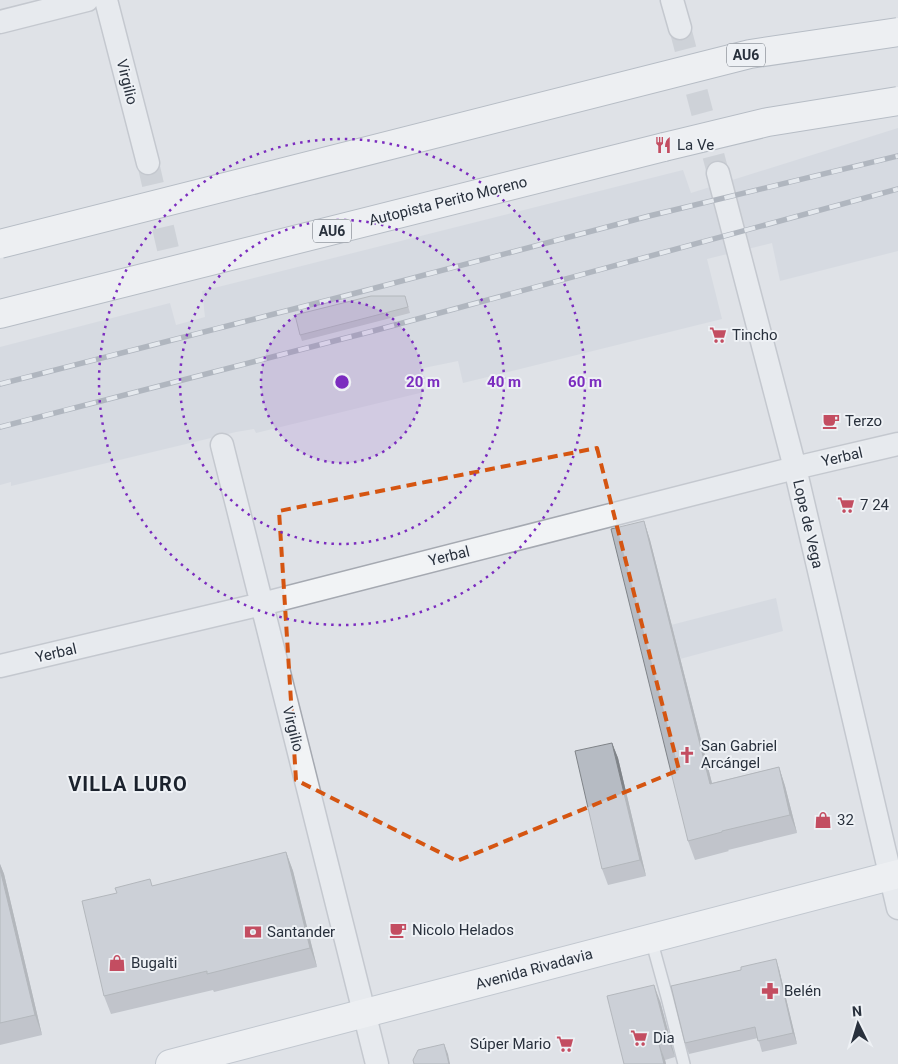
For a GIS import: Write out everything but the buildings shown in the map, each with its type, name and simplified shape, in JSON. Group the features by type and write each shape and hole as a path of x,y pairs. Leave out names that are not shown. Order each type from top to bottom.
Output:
{"main road":[{"name":"AU6","path":"0,244 750,54 898,32"},
{"name":"Autopista Perito Moreno","path":"0,314 768,122 898,101"},
{"name":"Avenida Rivadavia","path":"170,1064 894,875"}],"street":[{"path":"0,22 87,0"},
{"name":"Virgilio","path":"106,0 148,163"},
{"path":"672,0 680,28"},
{"name":"Lope de Vega","path":"718,173 795,468 894,875 898,908"},
{"name":"Yerbal","path":"0,666 262,604 795,468 898,444"},
{"name":"Virgilio","path":"222,445 377,1064"}],"lane":[{"path":"651,939 684,1064"}],"highlighted area":[{"path":"597,448 679,770 457,861 296,780 279,511"}],"shaded area":[{"path":"898,128 898,251 780,281 772,243 707,259 722,319 463,383 458,361 419,369 424,392 256,433 254,429 236,432 11,486 11,482 0,485 0,347 170,303 176,325 205,317 202,291 683,170 691,193"},
{"path":"776,598 783,631 680,659 671,625"}],"tunnel":[{"path":"680,28 718,173"},
{"path":"148,163 172,266"}],"railway":[{"path":"0,384 649,216 898,156"},
{"path":"0,427 373,331 898,189"}],"place":[{"name":"La Ve","path":"663,145"},
{"name":"Tincho","path":"718,335"},
{"name":"Terzo","path":"831,421"},
{"name":"7 24","path":"846,505"},
{"name":"San Gabriel Arcángel","path":"687,755"},
{"name":"32","path":"823,820"},
{"name":"Nicolo Helados","path":"398,930"},
{"name":"Santander","path":"253,932"},
{"name":"Bugalti","path":"117,963"},
{"name":"Belén","path":"770,991"},
{"name":"Dia","path":"639,1038"},
{"name":"Súper Mario","path":"565,1044"}],"district":[{"name":"VILLA LURO","path":"128,784"}]}
